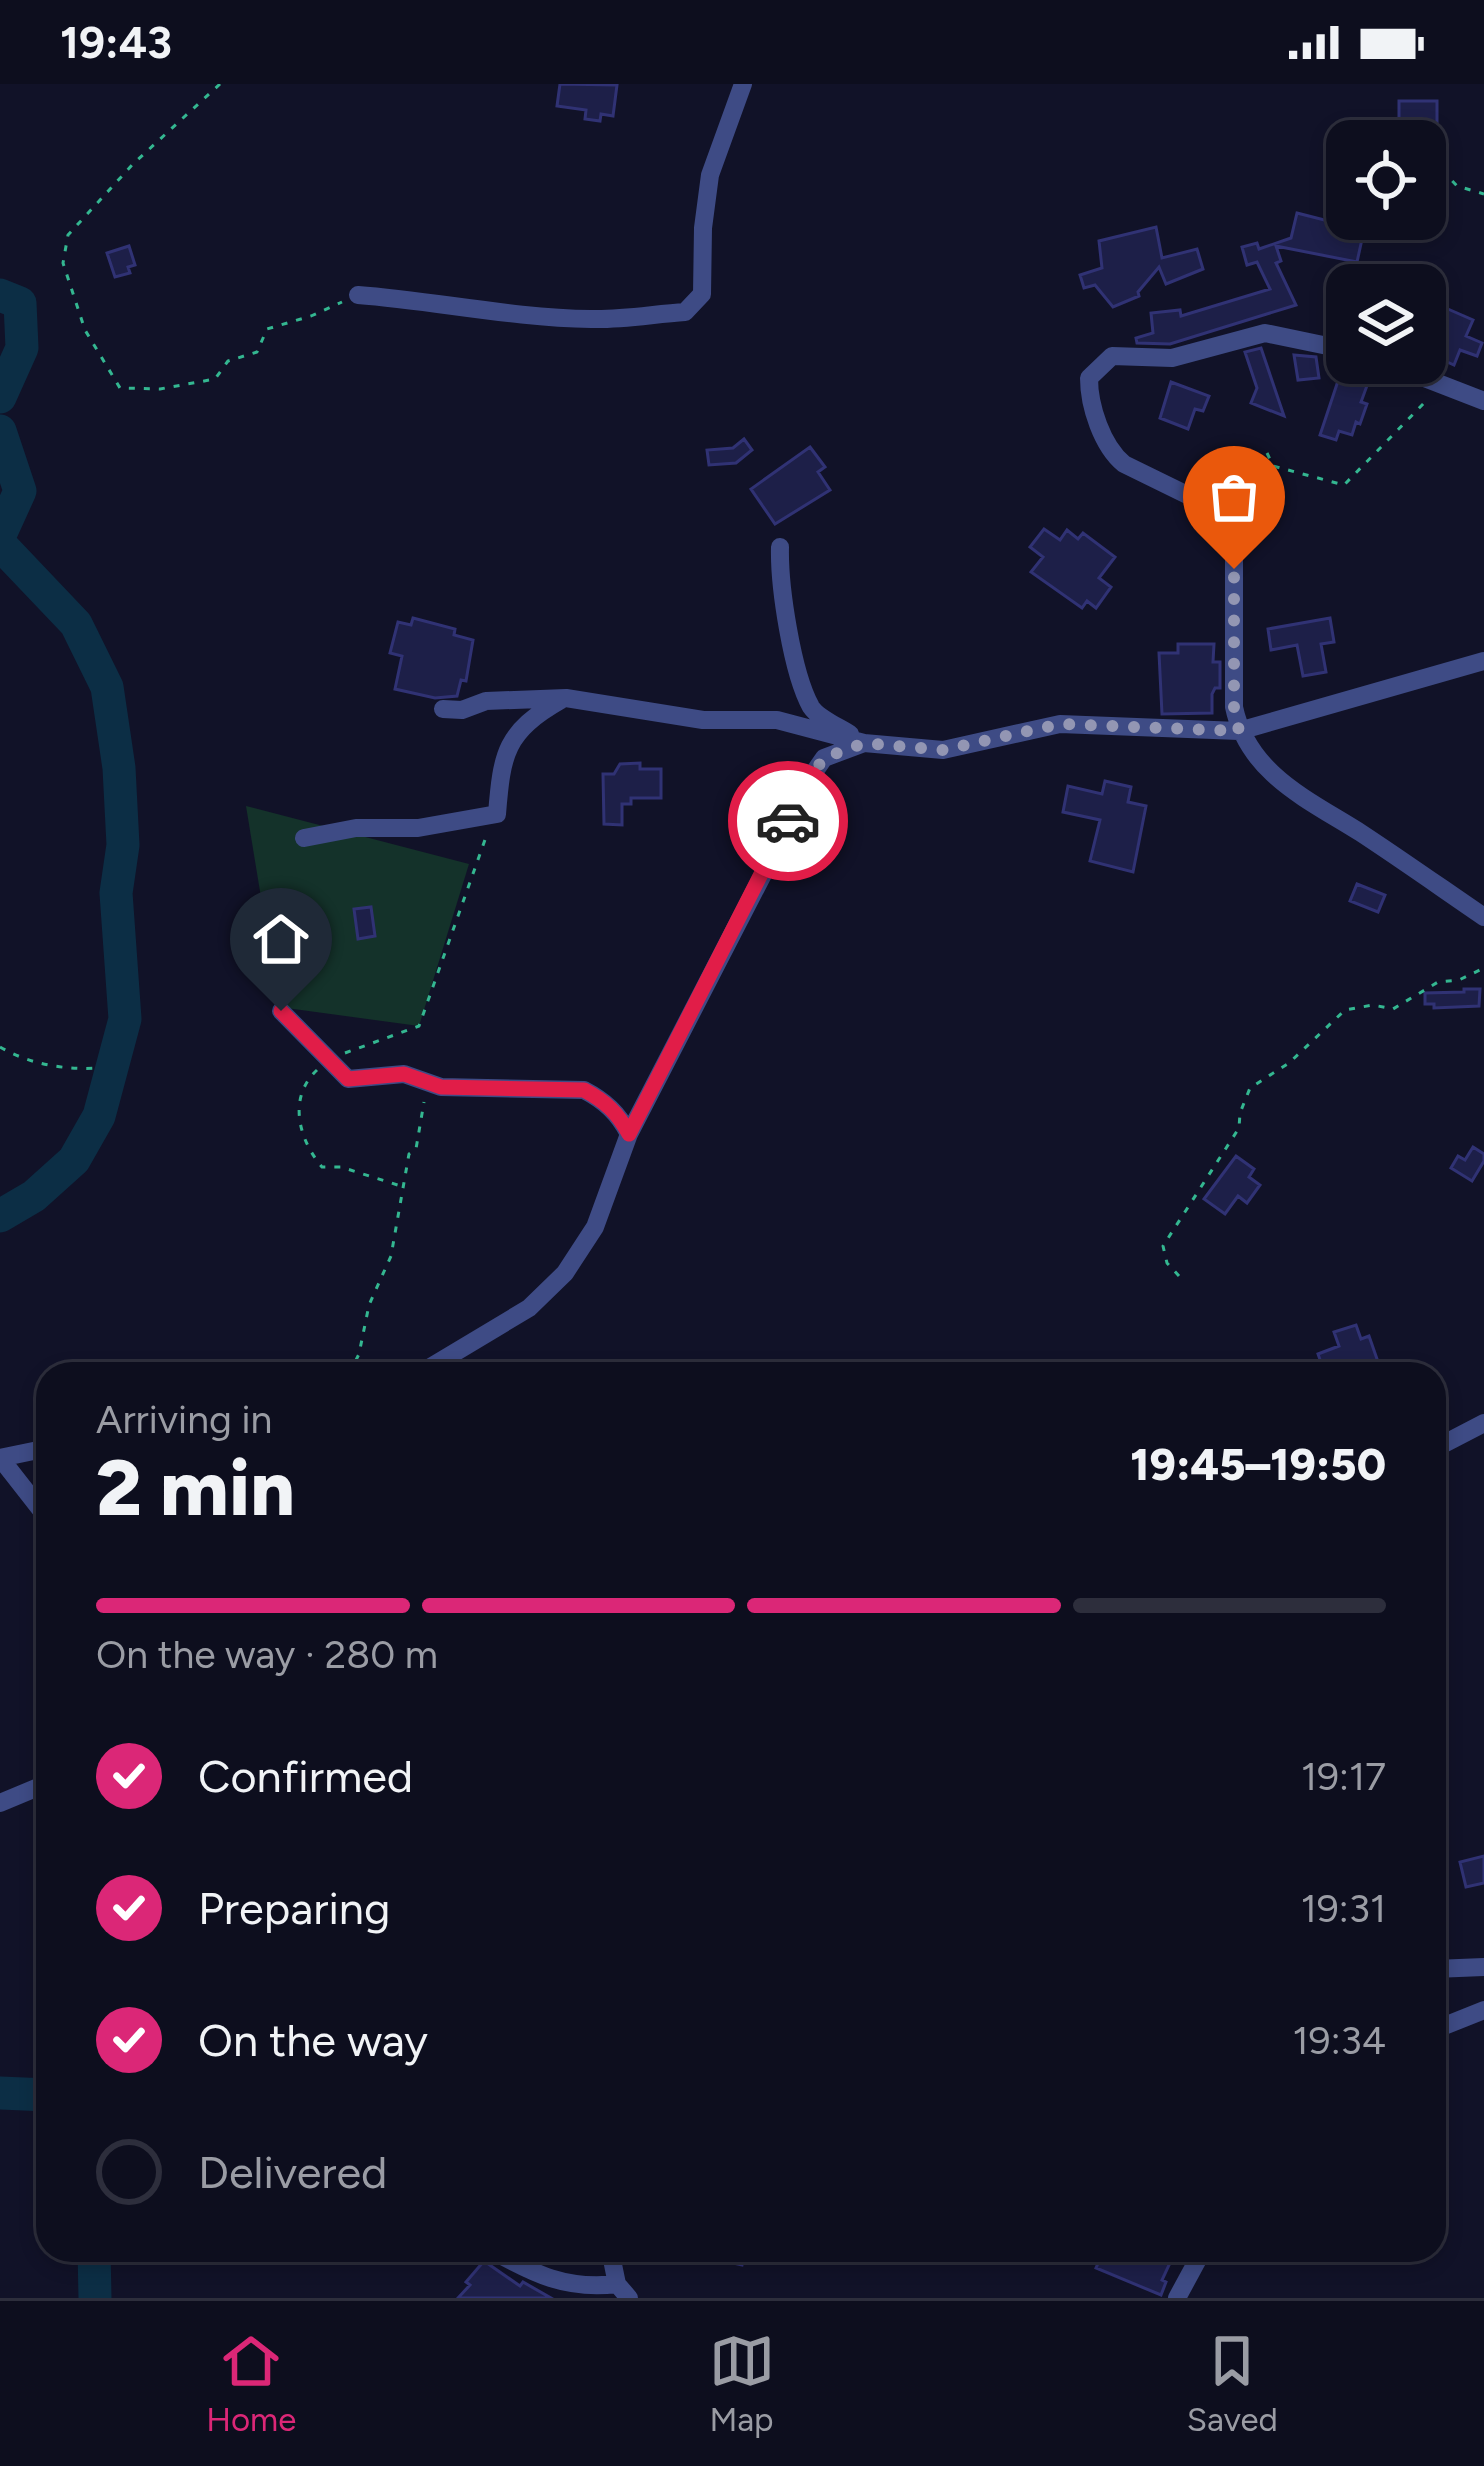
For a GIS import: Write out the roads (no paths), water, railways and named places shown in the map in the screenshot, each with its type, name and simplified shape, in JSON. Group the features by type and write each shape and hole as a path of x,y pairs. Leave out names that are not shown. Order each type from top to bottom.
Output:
{"street":[{"path":"358,295 595,319 685,312 702,294 710,175 743,84"},
{"path":"1326,346 1265,333 1172,358 1112,356 1089,378 1089,397 1112,453 1124,464 1216,509 1234,523 1234,707 1239,731 1263,764 1293,794 1358,831 1484,917"},
{"path":"1438,384 1484,401"},
{"path":"780,547 779,579 812,710 864,743"},
{"path":"443,709 462,710 486,700 566,698 703,720 777,720 864,743 943,750 1060,724 1239,731 1484,662"},
{"path":"304,838 497,814 502,763 514,733 566,698"},
{"path":"439,1362 529,1308 565,1273 596,1228 629,1134 803,788 824,758 864,743"},
{"path":"281,1011 348,1079 404,1074 441,1087 584,1090 620,1117 629,1134"},
{"path":"1446,1443 1484,1423"},
{"path":"36,1450 0,1458 36,1504"},
{"path":"0,1802 36,1788"},
{"path":"1446,1969 1484,1967"},
{"path":"1446,2025 1484,2010"},
{"path":"512,2262 533,2274 585,2288 623,2291 614,2262"},
{"path":"1177,2298 1196,2262"}],"waterway":[{"path":"0,295 20,303 22,348 0,397"},
{"path":"0,431 20,491 0,535"},
{"path":"0,544 76,624 107,687 119,768 123,845 116,893 125,1019 99,1116 74,1160 34,1196 0,1216"},
{"path":"0,2093 36,2094"},
{"path":"94,2262 95,2298"}]}
